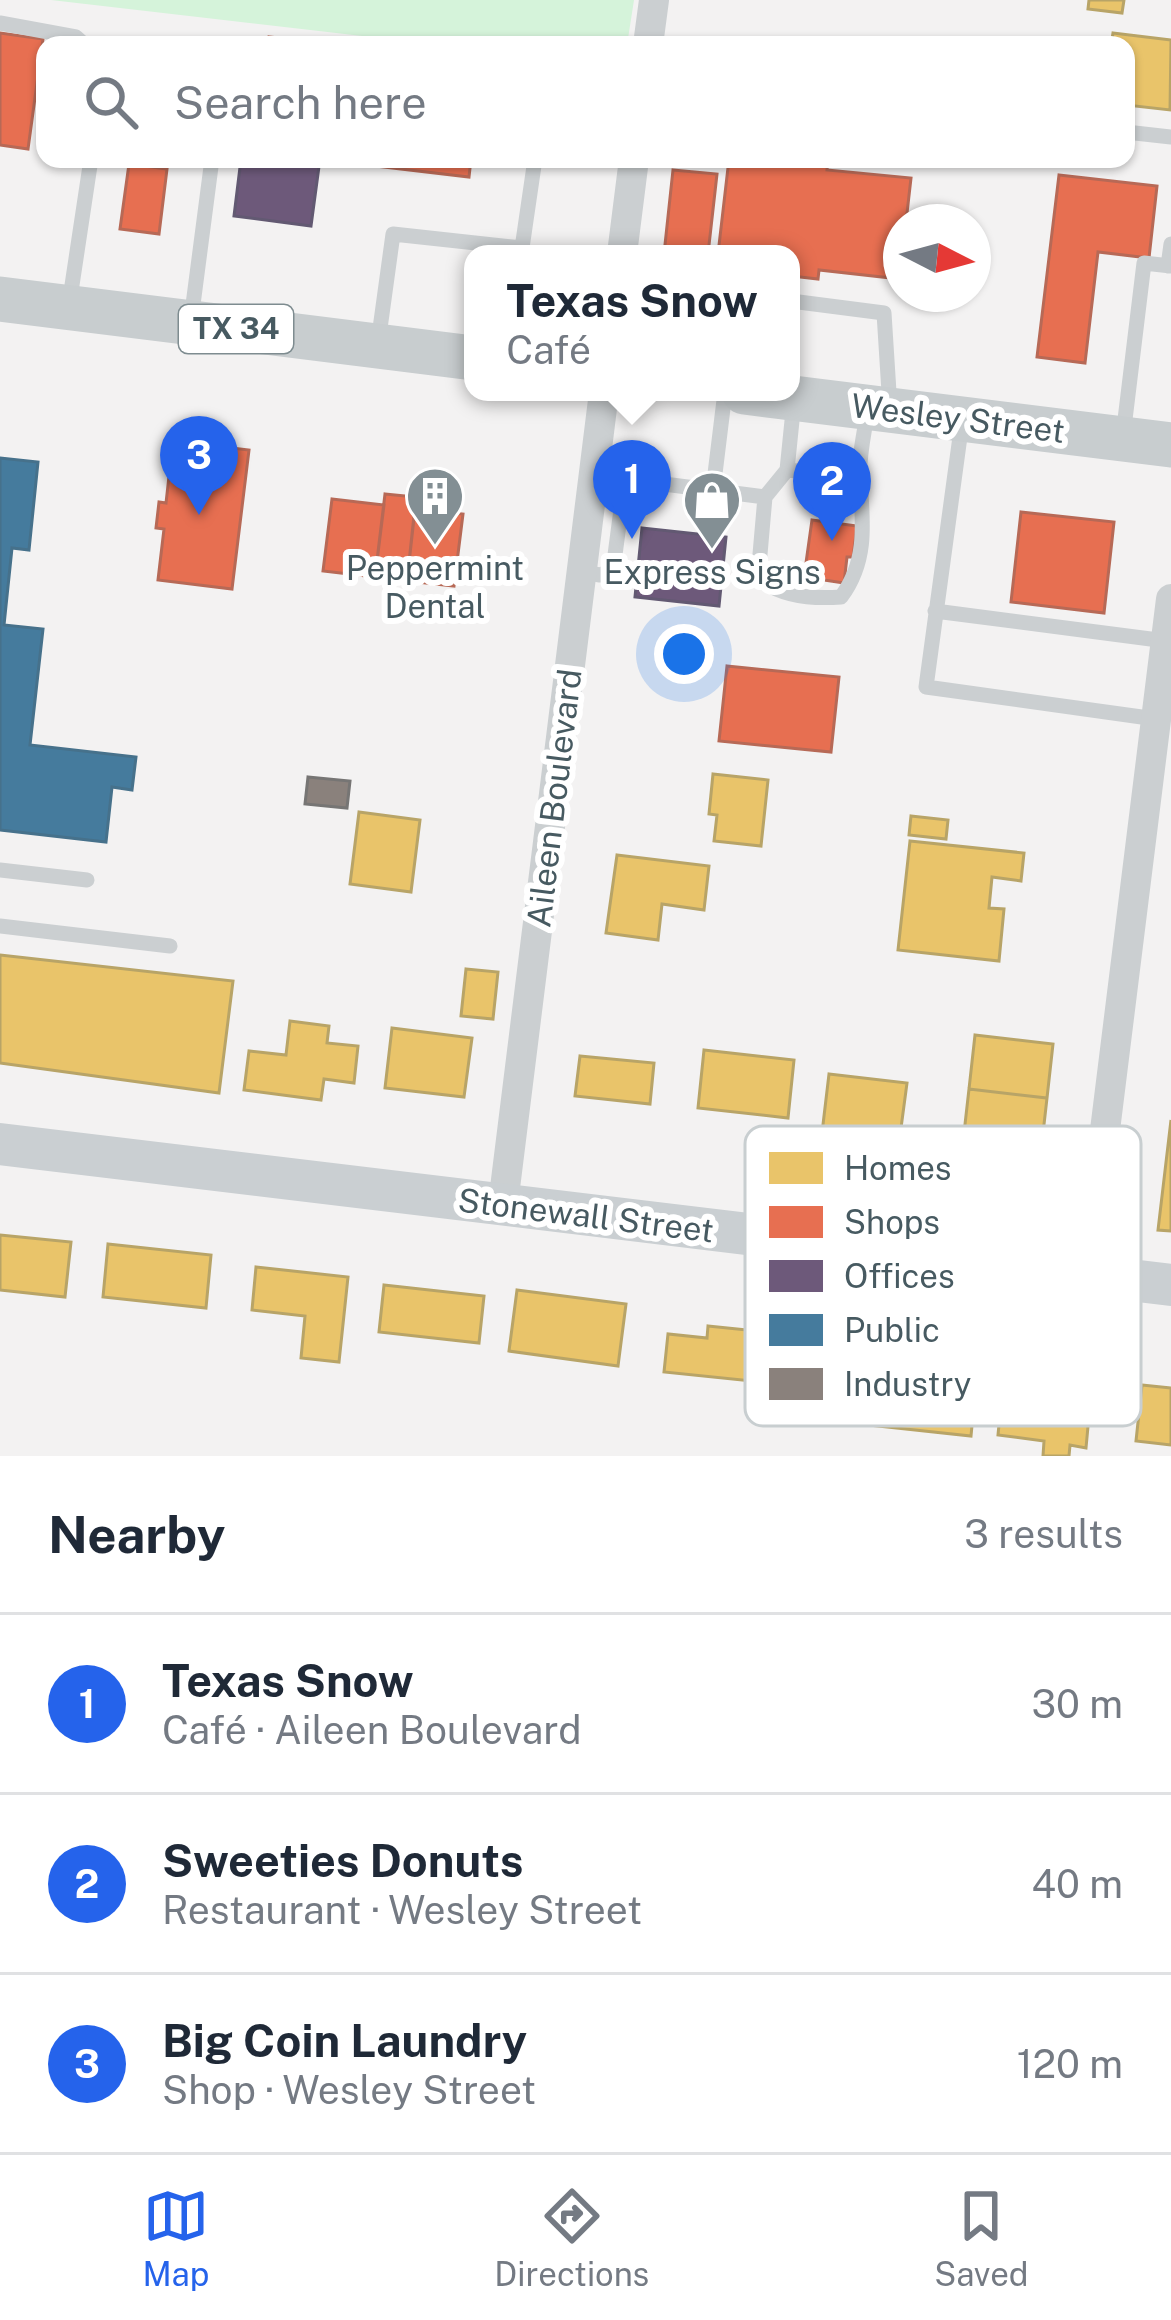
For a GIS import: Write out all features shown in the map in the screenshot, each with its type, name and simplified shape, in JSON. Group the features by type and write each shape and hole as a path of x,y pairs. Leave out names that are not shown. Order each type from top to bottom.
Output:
{"main road":[{"name":"TX 34","path":"0,299 464,357"},
{"name":"Wesley Street","path":"800,399 1171,445"}],"street":[{"path":"649,36 654,0"},
{"path":"623,245 633,168"},
{"name":"Aileen Boulevard","path":"503,1204 582,572 610,477 605,401"},
{"path":"1109,1126 1160,780 1156,719 1171,599"},
{"name":"Stonewall Street","path":"0,1144 745,1233"},
{"name":"Stonewall Street","path":"1141,1281 1171,1285"}],"lane":[{"path":"0,23 71,36"},
{"path":"1135,133 1171,137"},
{"path":"68,308 90,168"},
{"path":"191,323 211,168"},
{"path":"522,245 534,168"},
{"path":"377,346 393,234 494,245"},
{"path":"1123,439 1144,263 1170,266 1171,244"},
{"path":"787,470 765,497 758,578 770,589 841,597 860,565 864,505 859,477 879,409 884,313 800,302"},
{"path":"713,490 752,401"},
{"path":"758,401 787,470"},
{"path":"962,419 926,687 1156,719"},
{"path":"787,470 859,477"},
{"path":"610,477 765,497"},
{"path":"934,610 1167,654"},
{"path":"0,869 87,880"},
{"path":"0,926 170,946"}],"green space":[{"path":"51,0 634,0 628,36 362,36"}],"building: Homes":[{"path":"1089,0 1124,0 1122,13 1088,9"},
{"path":"1113,33 1171,40 1170,110 1135,106 1135,36"},
{"path":"713,774 768,780 761,846 714,841 717,815 709,814"},
{"path":"359,812 420,820 411,892 350,884"},
{"path":"911,816 948,820 946,839 909,835"},
{"path":"910,841 1024,853 1021,881 992,877 989,908 1004,909 999,961 898,950"},
{"path":"617,855 709,866 704,910 662,904 658,940 606,933"},
{"path":"0,955 233,981 219,1093 0,1063"},
{"path":"466,969 498,972 493,1019 461,1016"},
{"path":"290,1021 329,1026 327,1043 358,1046 354,1083 324,1079 321,1100 244,1090 249,1051 286,1055"},
{"path":"392,1028 472,1038 464,1097 385,1088"},
{"path":"975,1035 1053,1044 1047,1098 969,1089"},
{"path":"704,1050 794,1060 788,1118 698,1108"},
{"path":"580,1056 654,1063 650,1104 575,1096"},
{"path":"829,1074 907,1083 901,1126 823,1126"},
{"path":"969,1089 1047,1098 1044,1126 965,1126"},
{"path":"1171,1120 1171,1231 1158,1230"},
{"path":"0,1235 71,1242 65,1297 0,1290"},
{"path":"108,1244 211,1255 206,1308 103,1297"},
{"path":"256,1267 348,1277 339,1362 301,1358 305,1316 252,1310"},
{"path":"384,1285 484,1296 479,1343 379,1332"},
{"path":"517,1290 626,1304 618,1366 509,1351"},
{"path":"708,1326 745,1330 745,1380 664,1372 668,1334 707,1338"},
{"path":"1142,1385 1171,1388 1171,1445 1136,1441"},
{"path":"877,1426 972,1426 971,1436"},
{"path":"999,1426 1088,1426 1086,1448 1070,1445 1069,1456 1043,1456 1044,1441 998,1435"}],"building: Shops":[{"path":"0,33 36,38 36,90 28,149 0,145"},
{"path":"128,168 167,169 159,234 120,229"},
{"path":"392,168 470,168 469,177"},
{"path":"728,168 827,168 911,178 908,204 883,204 883,277 819,270 818,279 800,277 800,245 719,245"},
{"path":"673,170 717,174 709,245 665,245"},
{"path":"1059,175 1157,186 1149,258 1098,252 1085,363 1037,357"},
{"path":"173,441 249,450 232,589 158,580 164,529 156,528 159,502 166,503"},
{"path":"385,494 416,497 407,581 375,577"},
{"path":"332,499 384,505 375,577 323,571"},
{"name":"Peppermint Dental","path":"415,509 463,514 454,586 407,581"},
{"path":"1021,512 1114,522 1104,613 1011,602"},
{"path":"812,520 857,526 844,583 804,577"},
{"path":"727,666 839,677 831,752 719,741"}],"building: Offices":[{"path":"240,168 319,168 311,226 234,216"},
{"path":"642,528 726,537 719,606 635,597"}],"building: Public":[{"path":"0,458 38,462 29,550 12,548 4,625 43,629 30,745 136,757 132,790 112,787 106,842 0,830"}],"building: Industry":[{"path":"308,777 350,781 347,808 305,804"}],"place":[{"name":"Big Coin Laundry","path":"199,515"},
{"name":"Texas Snow","path":"632,539"},
{"name":"Sweeties Donuts","path":"832,541"},
{"name":"Peppermint Dental","path":"435,547"},
{"name":"Express Signs","path":"712,551"}]}
